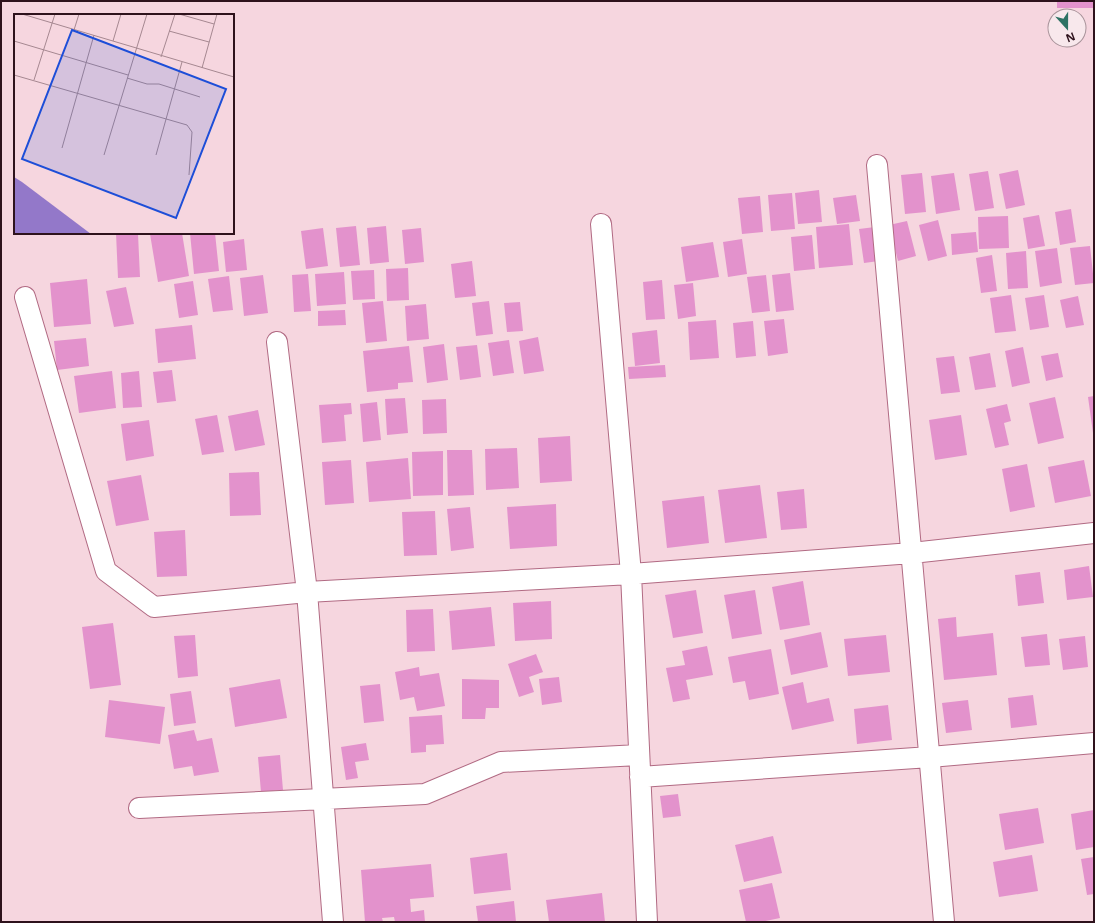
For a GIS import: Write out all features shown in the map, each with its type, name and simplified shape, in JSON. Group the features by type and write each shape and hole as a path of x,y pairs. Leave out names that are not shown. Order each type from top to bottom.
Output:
{"street":[{"path":"878,165 944,922"},
{"path":"601,224 631,574 647,922"},
{"path":"25,298 106,571 154,607 307,592 631,574 912,553 1094,533"},
{"path":"277,342 307,592 333,922"},
{"path":"640,777 930,757 1094,743"},
{"path":"139,808 425,794 501,762 640,755"}],"building":[{"path":"1057,1 1094,1 1094,8 1057,8"},
{"path":"1018,170 1025,205 1006,209 999,174"},
{"path":"988,171 994,208 975,211 969,174"},
{"path":"922,173 926,212 905,214 901,175"},
{"path":"954,173 960,210 936,214 931,176"},
{"path":"819,190 822,222 798,224 795,193"},
{"path":"792,193 795,229 771,231 768,195"},
{"path":"856,195 860,221 837,224 833,198"},
{"path":"760,196 763,232 742,234 738,198"},
{"path":"1071,209 1076,242 1060,245 1055,212"},
{"path":"1039,215 1045,246 1028,249 1023,218"},
{"path":"1008,216 1009,248 979,249 978,217"},
{"path":"938,220 947,256 928,261 919,225"},
{"path":"907,221 916,256 898,261 889,225"},
{"path":"849,224 853,265 819,268 816,227"},
{"path":"356,226 360,265 340,267 336,228"},
{"path":"386,226 389,262 370,264 367,228"},
{"path":"875,227 879,261 864,263 859,229"},
{"path":"323,228 328,266 306,269 301,231"},
{"path":"421,228 424,262 405,264 402,230"},
{"path":"976,232 978,252 952,255 951,234"},
{"path":"116,234 138,234 140,277 118,278"},
{"path":"150,234 182,234 189,276 158,282"},
{"path":"190,234 215,234 219,271 194,274"},
{"path":"812,235 815,269 794,271 791,237"},
{"path":"244,239 247,270 226,272 223,242"},
{"path":"742,239 747,274 728,277 723,242"},
{"path":"713,242 719,277 686,282 681,247"},
{"path":"1090,246 1094,283 1075,285 1070,248"},
{"path":"1057,248 1062,283 1040,287 1035,251"},
{"path":"1026,251 1028,288 1008,289 1006,253"},
{"path":"992,255 997,291 981,293 976,258"},
{"path":"472,261 476,296 455,298 451,264"},
{"path":"408,268 409,300 387,301 386,269"},
{"path":"374,270 375,299 353,300 351,271"},
{"path":"344,272 346,304 317,306 315,274"},
{"path":"790,273 794,310 776,312 772,275"},
{"path":"308,274 311,311 294,312 292,275"},
{"path":"263,275 268,313 244,316 240,278"},
{"path":"766,275 770,311 752,313 747,277"},
{"path":"229,276 233,310 213,312 208,279"},
{"path":"87,279 91,324 54,327 50,283"},
{"path":"662,280 665,319 646,320 643,282"},
{"path":"193,281 198,315 179,318 174,284"},
{"path":"693,283 696,316 678,319 674,285"},
{"path":"126,287 134,324 114,327 106,291"},
{"path":"1011,295 1016,331 995,333 990,298"},
{"path":"1044,295 1049,327 1030,330 1025,298"},
{"path":"1078,296 1084,325 1066,328 1060,300"},
{"path":"383,301 387,341 366,343 362,303"},
{"path":"489,301 493,334 476,336 472,303"},
{"path":"520,302 523,331 507,332 504,303"},
{"path":"426,304 429,339 407,341 405,306"},
{"path":"345,310 346,325 318,326 318,311"},
{"path":"784,319 788,353 768,356 764,321"},
{"path":"716,320 719,358 690,360 688,322"},
{"path":"753,321 756,356 736,358 733,323"},
{"path":"192,325 196,359 158,363 155,329"},
{"path":"657,330 660,363 635,366 632,333"},
{"path":"538,337 544,371 524,374 519,341"},
{"path":"86,338 89,366 57,370 54,341"},
{"path":"509,340 514,373 493,376 488,343"},
{"path":"444,344 448,380 427,383 423,347"},
{"path":"477,345 481,377 460,380 456,347"},
{"path":"409,346 413,382 398,383 398,389 367,392 363,351"},
{"path":"1023,347 1030,383 1012,387 1005,351"},
{"path":"990,353 996,387 975,390 969,357"},
{"path":"1058,353 1063,377 1046,381 1041,356"},
{"path":"954,356 960,392 941,394 936,358"},
{"path":"665,365 666,377 629,379 628,367"},
{"path":"172,370 176,401 157,403 153,372"},
{"path":"112,371 116,408 79,413 74,376"},
{"path":"139,371 142,407 123,408 121,373"},
{"path":"1094,396 1094,433 1093,433 1088,397"},
{"path":"1055,397 1064,438 1038,444 1029,403"},
{"path":"405,398 408,433 387,435 385,399"},
{"path":"446,399 447,433 423,434 422,400"},
{"path":"377,402 381,440 363,442 360,404"},
{"path":"351,403 352,414 344,415 346,441 322,443 319,405"},
{"path":"1007,404 1011,421 1004,423 1009,445 995,448 986,409"},
{"path":"258,410 265,445 235,451 228,416"},
{"path":"217,415 224,452 202,455 195,419"},
{"path":"961,415 967,455 935,460 929,420"},
{"path":"149,420 154,456 126,461 121,424"},
{"path":"570,436 572,481 540,483 538,438"},
{"path":"517,448 519,488 486,490 485,449"},
{"path":"447,450 472,450 474,495 448,496"},
{"path":"443,451 443,495 413,496 412,452"},
{"path":"408,458 411,499 369,502 366,462"},
{"path":"351,460 354,503 325,505 322,462"},
{"path":"1084,460 1091,496 1055,503 1048,467"},
{"path":"1027,464 1035,507 1010,512 1002,469"},
{"path":"259,472 261,515 230,516 229,473"},
{"path":"141,475 149,520 116,526 107,481"},
{"path":"760,485 767,538 725,543 718,490"},
{"path":"804,489 807,528 781,530 777,492"},
{"path":"704,496 709,543 667,548 662,501"},
{"path":"556,504 557,546 510,549 507,507"},
{"path":"470,507 474,548 451,551 447,509"},
{"path":"435,511 437,555 404,556 402,512"},
{"path":"185,530 187,576 157,577 154,532"},
{"path":"1089,566 1093,597 1067,600 1064,570"},
{"path":"1040,572 1044,603 1018,606 1015,575"},
{"path":"803,581 810,625 780,630 772,587"},
{"path":"696,590 703,633 673,638 665,595"},
{"path":"755,590 762,634 732,639 724,595"},
{"path":"551,601 552,639 515,641 513,603"},
{"path":"491,607 495,646 452,650 449,611"},
{"path":"433,609 435,651 407,652 406,610"},
{"path":"956,617 957,637 993,633 997,675 944,680 938,619"},
{"path":"113,623 121,685 90,689 82,627"},
{"path":"821,632 828,667 791,675 784,640"},
{"path":"1047,634 1050,665 1025,667 1021,637"},
{"path":"195,635 198,676 178,678 174,636"},
{"path":"886,635 890,672 848,676 844,639"},
{"path":"1085,636 1088,667 1063,670 1059,639"},
{"path":"707,646 713,675 686,680 690,699 673,702 666,668 685,665 682,651"},
{"path":"771,649 779,694 749,700 745,681 733,683 728,657"},
{"path":"536,654 543,672 529,677 534,692 519,697 508,664"},
{"path":"419,667 420,676 439,673 445,706 417,711 414,697 400,700 395,672"},
{"path":"559,677 562,702 542,705 539,679"},
{"path":"280,679 287,718 235,727 229,688"},
{"path":"462,679 499,680 499,708 486,708 485,719 462,719"},
{"path":"803,682 807,703 829,698 834,721 792,730 782,687"},
{"path":"380,684 384,721 364,723 360,686"},
{"path":"191,691 196,723 174,726 170,694"},
{"path":"1033,695 1037,725 1011,728 1008,698"},
{"path":"109,700 165,707 160,744 105,737"},
{"path":"968,700 972,730 946,733 942,703"},
{"path":"888,705 892,740 857,744 854,709"},
{"path":"442,715 444,744 426,745 426,752 411,753 409,717"},
{"path":"194,730 197,741 212,738 219,772 194,776 192,766 174,769 168,735"},
{"path":"366,743 369,760 355,762 358,778 346,780 341,747"},
{"path":"280,755 283,790 261,792 258,757"},
{"path":"678,794 681,816 663,818 660,796"},
{"path":"1038,808 1044,843 1005,850 999,814"},
{"path":"1094,810 1094,847 1076,850 1071,814"},
{"path":"773,836 782,873 744,882 735,845"},
{"path":"507,853 511,890 474,894 470,858"},
{"path":"1032,855 1038,891 999,897 993,862"},
{"path":"1094,857 1094,894 1087,895 1081,859"},
{"path":"431,864 434,897 410,899 411,912 424,910 425,922 395,922 394,917 382,918 383,922 365,922 361,870"},
{"path":"772,883 780,918 761,922 746,922 739,890"},
{"path":"602,893 605,922 549,922 546,900"},
{"path":"514,901 516,922 478,922 476,906"}]}
